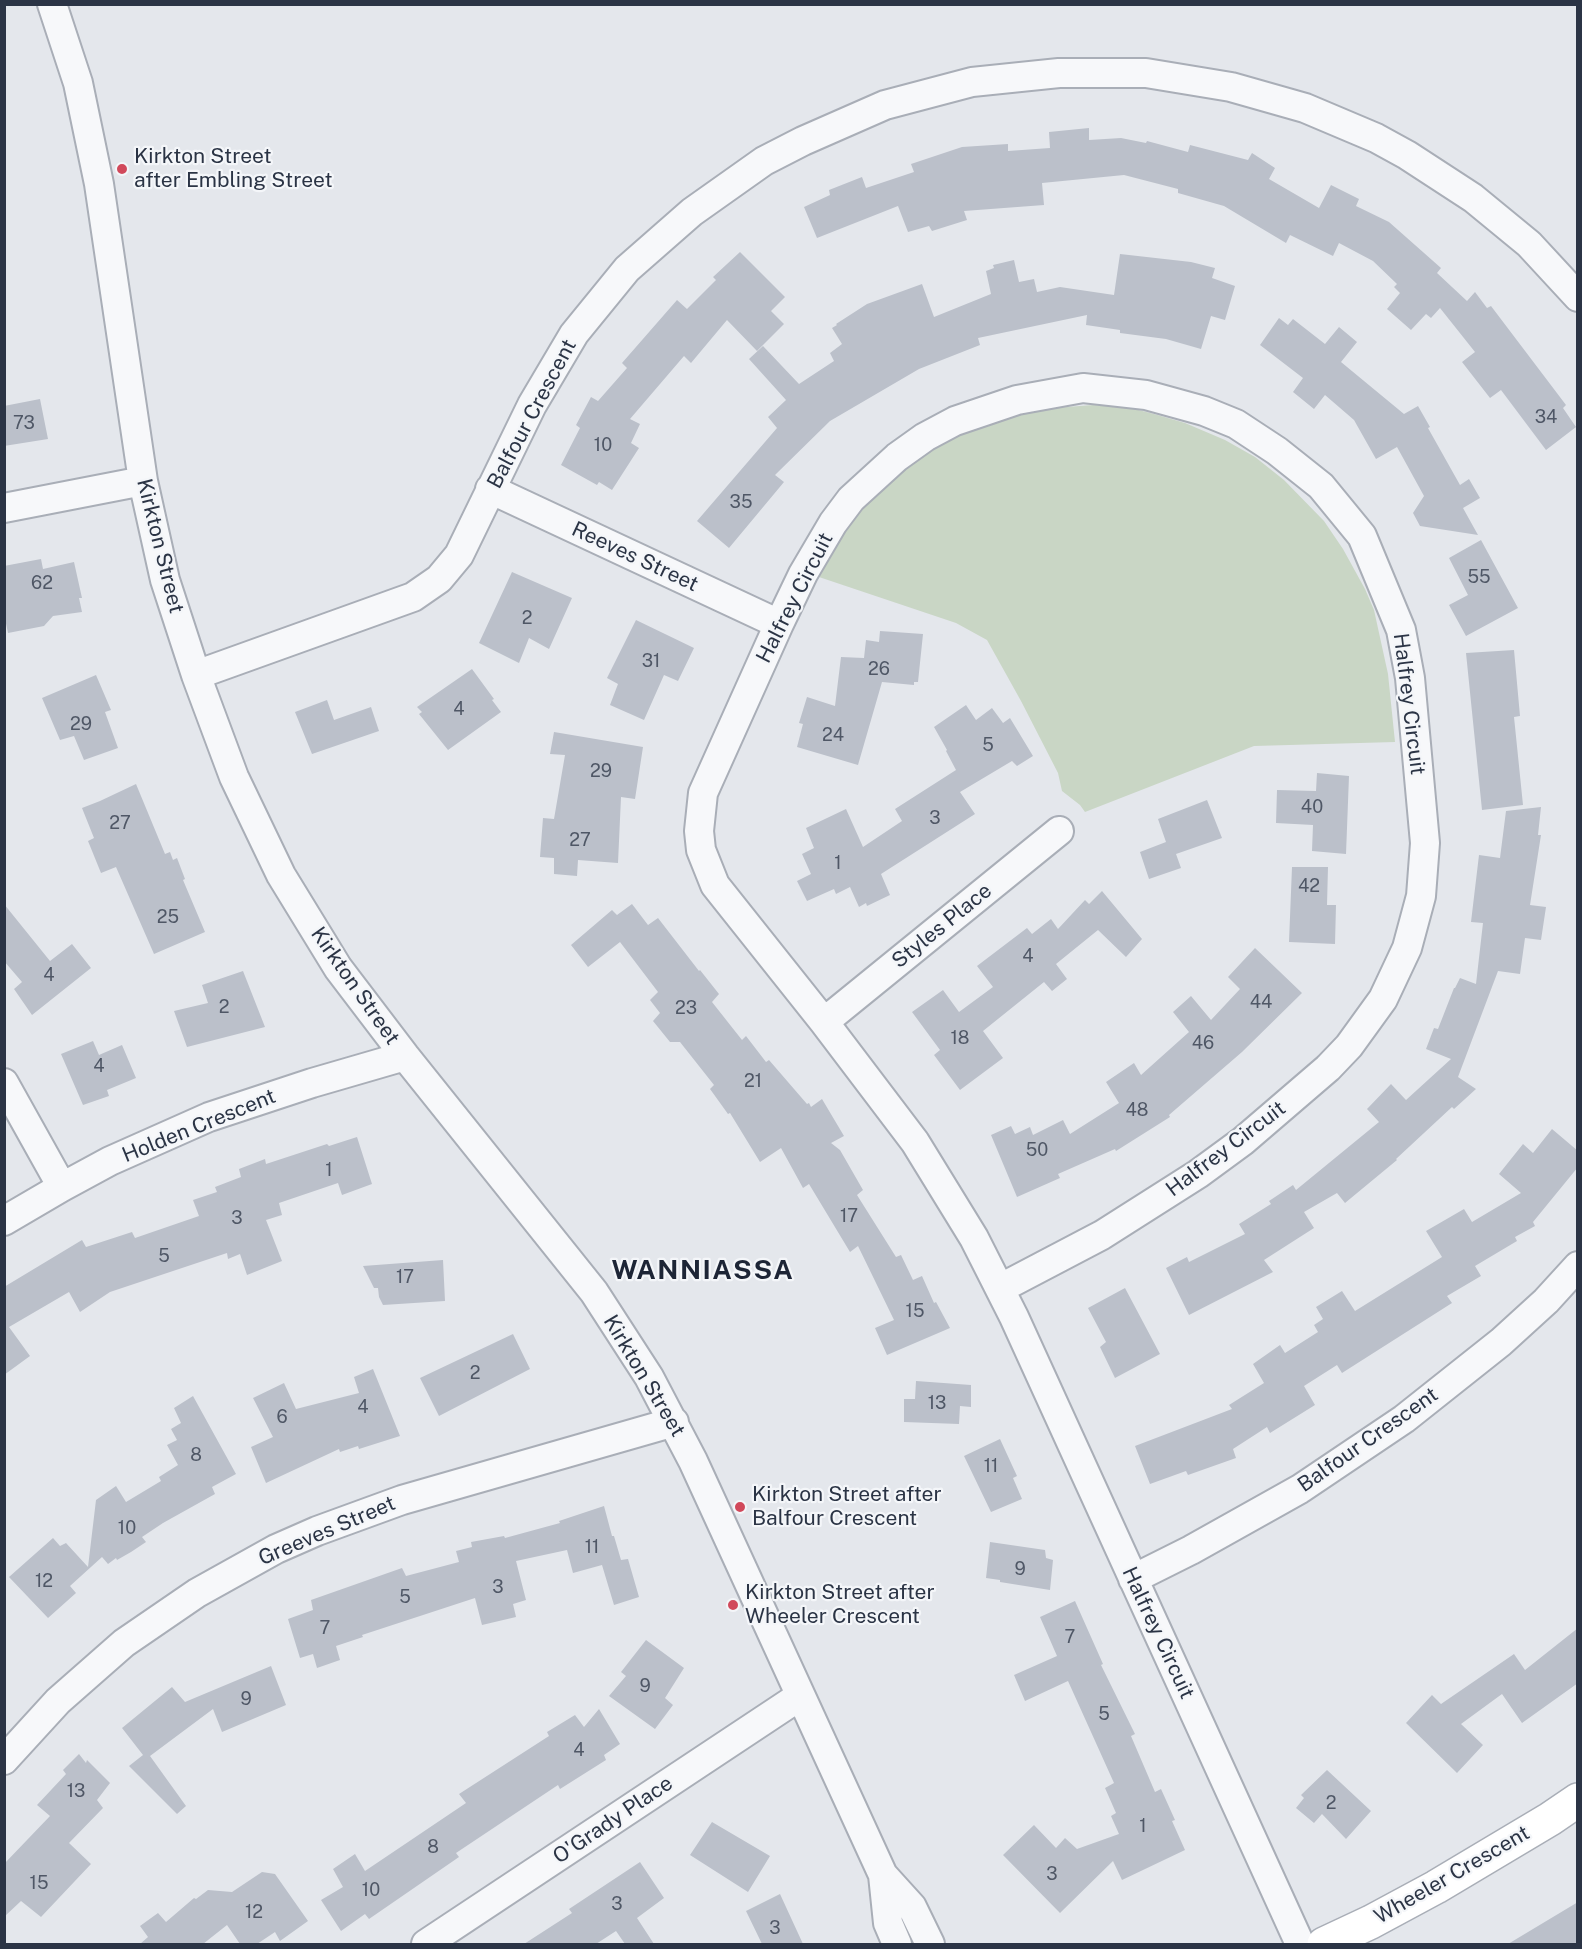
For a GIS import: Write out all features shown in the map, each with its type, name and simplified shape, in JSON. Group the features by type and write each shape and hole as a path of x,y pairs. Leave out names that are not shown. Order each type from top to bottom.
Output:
{"street":[{"name":"Kirkton Street","path":"52,4 78,83 99,184 143,482 165,580 196,675 234,777 281,875 338,968 405,1056 594,1292 649,1377 674,1422 883,1875 912,1907 930,1944"},
{"name":"Balfour Crescent","path":"196,675 413,597 439,579 459,555 532,405 574,334 627,269 692,212 764,161 885,105 972,82 1059,73 1146,73 1230,87 1305,108 1376,138 1407,155 1473,198 1529,244 1578,297"},
{"name":"Halfrey Circuit","path":"1001,1288 1102,1236 1198,1174 1243,1141 1328,1068 1349,1046 1383,999 1407,948 1421,896 1425,870 1425,843 1411,690 1401,630 1362,536 1321,486 1296,465 1236,424 1204,411 1146,395 1083,388 1017,400 955,421 925,437 897,457 851,499 833,523 803,574 779,624 703,793 699,831 701,850 714,885 824,1022 915,1142 974,1238 1001,1288 1300,1944"},
{"path":"4,508 143,482"},
{"name":"Reeves Street","path":"490,489 779,624"},
{"name":"Styles Place","path":"824,1022 1059,831"},
{"name":"Holden Crescent","path":"4,1221 62,1186 110,1161 209,1118 312,1083 405,1056"},
{"path":"4,1083 62,1186"},
{"name":"Balfour Crescent","path":"1133,1579 1191,1550 1300,1489 1404,1419 1546,1302 1578,1266"},
{"name":"Greeves Street","path":"4,1760 58,1701 124,1644 197,1593 276,1549 317,1531 402,1500 674,1422"},
{"name":"O'Grady Place","path":"426,1944 800,1696"},
{"name":"Wheeler Crescent","path":"1324,1944 1436,1887 1578,1800"},
{"name":"Kirkton Street","path":"883,1875 888,1923 897,1944"}],"green space":[{"path":"1093,405 1127,407 1154,414 1185,423 1225,440 1255,457 1284,480 1324,521 1343,549 1374,610 1388,674 1395,742 1254,746 1085,812 1062,791 1058,773 987,640 956,623 813,575 853,514 915,459 948,439 1002,418 1040,409"}],"building":[{"path":"1089,128 1089,140 1121,138 1146,143 1147,141 1188,152 1190,145 1248,160 1252,153 1275,168 1269,179 1319,208 1331,185 1359,199 1356,206 1389,222 1441,268 1437,273 1467,301 1475,292 1487,308 1491,306 1566,405 1563,408 1576,427 1546,450 1501,390 1490,398 1462,362 1475,352 1440,308 1431,318 1426,314 1411,330 1387,309 1400,293 1394,287 1397,284 1373,261 1339,243 1333,256 1290,235 1286,243 1224,206 1178,193 1178,189 1124,175 1042,183 1044,205 964,211 967,220 932,231 929,226 908,232 898,206 817,238 804,207 830,195 829,190 862,177 866,188 914,172 911,164 962,147 1008,144 1008,151 1050,148 1049,132"},
{"path":"740,252 785,297 771,311 784,324 757,351 727,320 691,363 684,356 630,419 640,424 631,443 639,448 612,490 599,482 597,485 561,465 580,428 576,425 591,397 598,401 627,368 622,363 677,300 687,309 716,280 713,277"},
{"path":"1120,254 1191,262 1215,268 1212,278 1235,286 1225,320 1211,316 1201,349 1166,339 1120,333 1120,330 1086,325 1087,315 978,338 980,345 919,369 830,421 775,475 784,482 729,548 697,521 777,428 768,417 786,400 749,359 763,346 799,384 834,361 830,353 842,344 832,328 867,304 922,284 934,317 991,294 986,271 994,268 993,265 1014,260 1019,282 1034,279 1037,292 1060,287 1114,295"},
{"path":"1279,318 1288,325 1293,319 1325,344 1339,327 1357,342 1341,362 1404,414 1418,406 1460,485 1469,479 1480,498 1463,508 1478,535 1420,526 1413,513 1424,496 1397,447 1376,459 1354,420 1325,395 1314,409 1293,392 1303,378 1260,345"},
{"path":"40,399 48,439 4,446 4,406"},
{"path":"1481,540 1518,608 1466,636 1449,605 1468,595 1449,558"},
{"path":"41,559 43,569 74,562 82,598 79,598 82,612 53,616 44,626 8,633 4,614 4,566"},
{"path":"512,572 572,598 549,649 529,638 519,663 479,643"},
{"path":"636,620 694,648 678,681 664,675 644,720 610,705 618,684 607,678"},
{"path":"880,631 923,634 918,682 914,682 914,685 882,682 858,765 797,747 803,724 799,723 807,697 835,706 841,657 864,658 866,640 879,642"},
{"path":"1514,650 1520,716 1514,717 1523,805 1482,810 1466,653"},
{"path":"472,669 501,712 448,750 419,714 422,712 417,707"},
{"path":"96,675 111,710 105,712 118,748 84,760 74,736 60,740 42,698"},
{"path":"327,700 334,720 371,707 379,731 312,754 295,712"},
{"path":"966,705 976,720 992,708 1003,723 1010,718 1033,756 1017,766 1012,761 960,792 975,814 881,874 890,895 867,906 866,903 859,907 850,887 836,894 834,889 807,901 797,881 811,874 802,854 814,848 806,828 846,809 863,847 902,821 895,809 956,770 934,727"},
{"path":"554,732 643,747 635,799 621,797 618,863 578,860 577,876 554,874 554,858 540,857 543,818 554,819 565,755 550,754"},
{"path":"1317,773 1349,776 1346,854 1312,851 1313,825 1276,823 1277,790 1316,791"},
{"path":"136,784 165,854 170,852 173,860 177,858 185,879 183,880 205,932 154,954 116,867 101,873 88,841 94,838 82,808"},
{"path":"1207,800 1222,838 1176,854 1181,868 1149,879 1140,852 1166,842 1158,819"},
{"path":"1541,807 1538,835 1541,835 1530,905 1546,907 1541,940 1525,938 1520,974 1498,971 1458,1077 1476,1089 1454,1109 1452,1107 1397,1160 1345,1203 1337,1193 1304,1212 1314,1228 1264,1260 1273,1272 1189,1315 1166,1268 1187,1257 1189,1262 1245,1234 1239,1224 1271,1204 1269,1201 1293,1185 1296,1190 1379,1122 1367,1109 1391,1084 1406,1100 1451,1059 1426,1049 1434,1028 1438,1029 1460,978 1476,984 1483,923 1471,922 1479,855 1500,858 1506,811"},
{"path":"1292,867 1328,867 1327,905 1336,905 1335,944 1289,942"},
{"path":"1102,891 1142,939 1126,957 1098,930 1056,964 1067,979 1052,991 1044,982 983,1031 1003,1058 960,1090 934,1055 940,1050 912,1012 943,990 959,1012 993,987 977,966 1027,928 1032,934 1051,919 1058,929 1085,900 1089,904"},
{"path":"4,904 50,961 72,944 91,968 32,1015 14,989 22,982 4,961"},
{"path":"632,904 648,925 658,918 719,994 712,1002 742,1040 746,1036 766,1062 769,1060 811,1107 822,1099 844,1136 831,1143 840,1150 863,1190 857,1195 896,1257 901,1255 913,1280 922,1276 934,1303 936,1302 950,1328 887,1355 875,1328 894,1320 858,1246 850,1252 809,1184 803,1188 781,1148 760,1162 730,1113 728,1114 710,1089 714,1085 680,1042 670,1042 653,1021 660,1013 650,1000 658,992 620,942 588,967 571,945 612,910 617,915"},
{"path":"1255,948 1302,993 1242,1052 1169,1115 1170,1117 1116,1151 1115,1149 1058,1174 1060,1178 1017,1197 991,1135 1011,1126 1015,1134 1030,1127 1033,1135 1063,1120 1070,1134 1119,1103 1106,1082 1134,1063 1141,1075 1189,1032 1173,1012 1191,996 1211,1020 1240,989 1228,977"},
{"path":"243,971 265,1027 187,1047 174,1011 208,1003 202,985"},
{"path":"93,1041 99,1055 122,1045 136,1078 107,1090 109,1096 83,1105 61,1054"},
{"path":"1552,1129 1578,1151 1578,1167 1533,1222 1535,1226 1515,1237 1517,1241 1475,1266 1481,1276 1447,1296 1452,1303 1342,1373 1337,1365 1304,1386 1315,1405 1270,1433 1267,1427 1233,1449 1236,1458 1188,1475 1186,1471 1150,1484 1135,1446 1232,1409 1229,1405 1264,1383 1253,1364 1280,1345 1285,1353 1318,1332 1314,1325 1323,1319 1316,1307 1342,1291 1355,1311 1442,1257 1426,1231 1464,1209 1472,1222 1521,1193 1499,1174 1523,1144 1533,1153"},
{"path":"357,1137 372,1184 342,1195 338,1183 279,1203 282,1215 266,1220 282,1261 247,1275 240,1254 228,1259 227,1253 110,1292 80,1312 69,1292 9,1327 30,1356 4,1375 4,1287 82,1240 86,1247 132,1232 135,1238 199,1216 193,1200 217,1192 215,1187 241,1177 239,1169 265,1159 266,1164 327,1144 329,1146"},
{"path":"443,1260 445,1301 383,1305 378,1288 374,1288 363,1266"},
{"path":"1125,1288 1160,1354 1115,1378 1100,1347 1106,1342 1088,1308"},
{"path":"513,1334 530,1369 439,1416 420,1378"},
{"path":"373,1369 400,1436 359,1449 358,1446 340,1452 339,1449 266,1483 251,1447 273,1437 253,1398 284,1383 296,1409 359,1393 354,1377"},
{"path":"916,1381 971,1385 971,1407 960,1406 959,1424 904,1422 904,1399 915,1399"},
{"path":"193,1396 236,1474 212,1487 215,1494 142,1537 146,1542 131,1552 108,1564 102,1557 70,1586 76,1593 48,1618 9,1577 53,1538 60,1546 66,1543 88,1567 96,1500 116,1486 126,1502 161,1481 159,1477 178,1465 167,1445 177,1440 171,1429 181,1423 174,1408"},
{"path":"1000,1439 1017,1476 1013,1478 1022,1499 991,1512 964,1456"},
{"path":"604,1506 621,1560 628,1559 639,1597 614,1605 602,1565 573,1573 567,1550 516,1561 526,1600 513,1604 516,1617 482,1625 475,1598 362,1635 363,1637 336,1646 340,1660 317,1668 313,1654 300,1658 288,1619 313,1610 311,1600 402,1568 406,1576 459,1562 456,1551 472,1547 471,1542 504,1536 505,1538 560,1523 559,1521"},
{"path":"990,1542 1045,1550 1046,1558 1053,1560 1050,1590 986,1578"},
{"path":"1075,1601 1103,1664 1101,1665 1135,1734 1131,1736 1155,1792 1161,1789 1185,1850 1122,1880 1113,1861 1060,1913 1003,1855 1034,1825 1056,1848 1065,1838 1077,1849 1119,1834 1111,1816 1116,1813 1105,1788 1114,1783 1068,1681 1025,1701 1014,1675 1057,1656 1040,1617"},
{"path":"1578,1628 1578,1683 1522,1723 1502,1694 1461,1724 1483,1745 1457,1773 1406,1723 1432,1695 1441,1704 1514,1654 1525,1670"},
{"path":"646,1640 684,1668 665,1698 673,1705 655,1729 609,1696 626,1676 621,1672"},
{"path":"271,1666 286,1705 222,1732 213,1709 150,1756 186,1806 177,1814 129,1766 143,1755 122,1728 172,1687 185,1702"},
{"path":"599,1709 620,1744 604,1755 606,1760 560,1789 558,1785 456,1853 459,1857 369,1919 365,1914 341,1931 321,1900 343,1887 333,1869 355,1854 365,1871 466,1803 459,1794 549,1736 547,1732 575,1715 584,1727"},
{"path":"79,1754 110,1783 97,1800 103,1808 69,1843 91,1864 41,1917 21,1901 4,1917 4,1864 50,1816 37,1805 66,1774 63,1770"},
{"path":"1327,1770 1371,1811 1346,1839 1322,1814 1314,1823 1296,1808 1304,1798 1301,1795"},
{"path":"712,1822 770,1856 748,1892 690,1855"},
{"path":"640,1862 664,1898 637,1918 654,1944 625,1944 616,1931 596,1944 524,1944 572,1913 569,1909"},
{"path":"262,1872 275,1874 308,1921 280,1941 275,1932 257,1944 240,1944 227,1925 203,1944 140,1944 148,1937 140,1926 158,1913 166,1922 194,1898 196,1899 208,1890 232,1892"},
{"path":"780,1894 803,1944 762,1944 746,1911"},
{"path":"1578,1902 1578,1944 1508,1944"}],"place":[{"name":"Kirkton Street after Embling Street","path":"122,169"},
{"name":"Kirkton Street after Balfour Crescent","path":"740,1507"},
{"name":"Kirkton Street after Wheeler Crescent","path":"733,1605"}],"district":[{"name":"WANNIASSA","path":"703,1271"}]}
